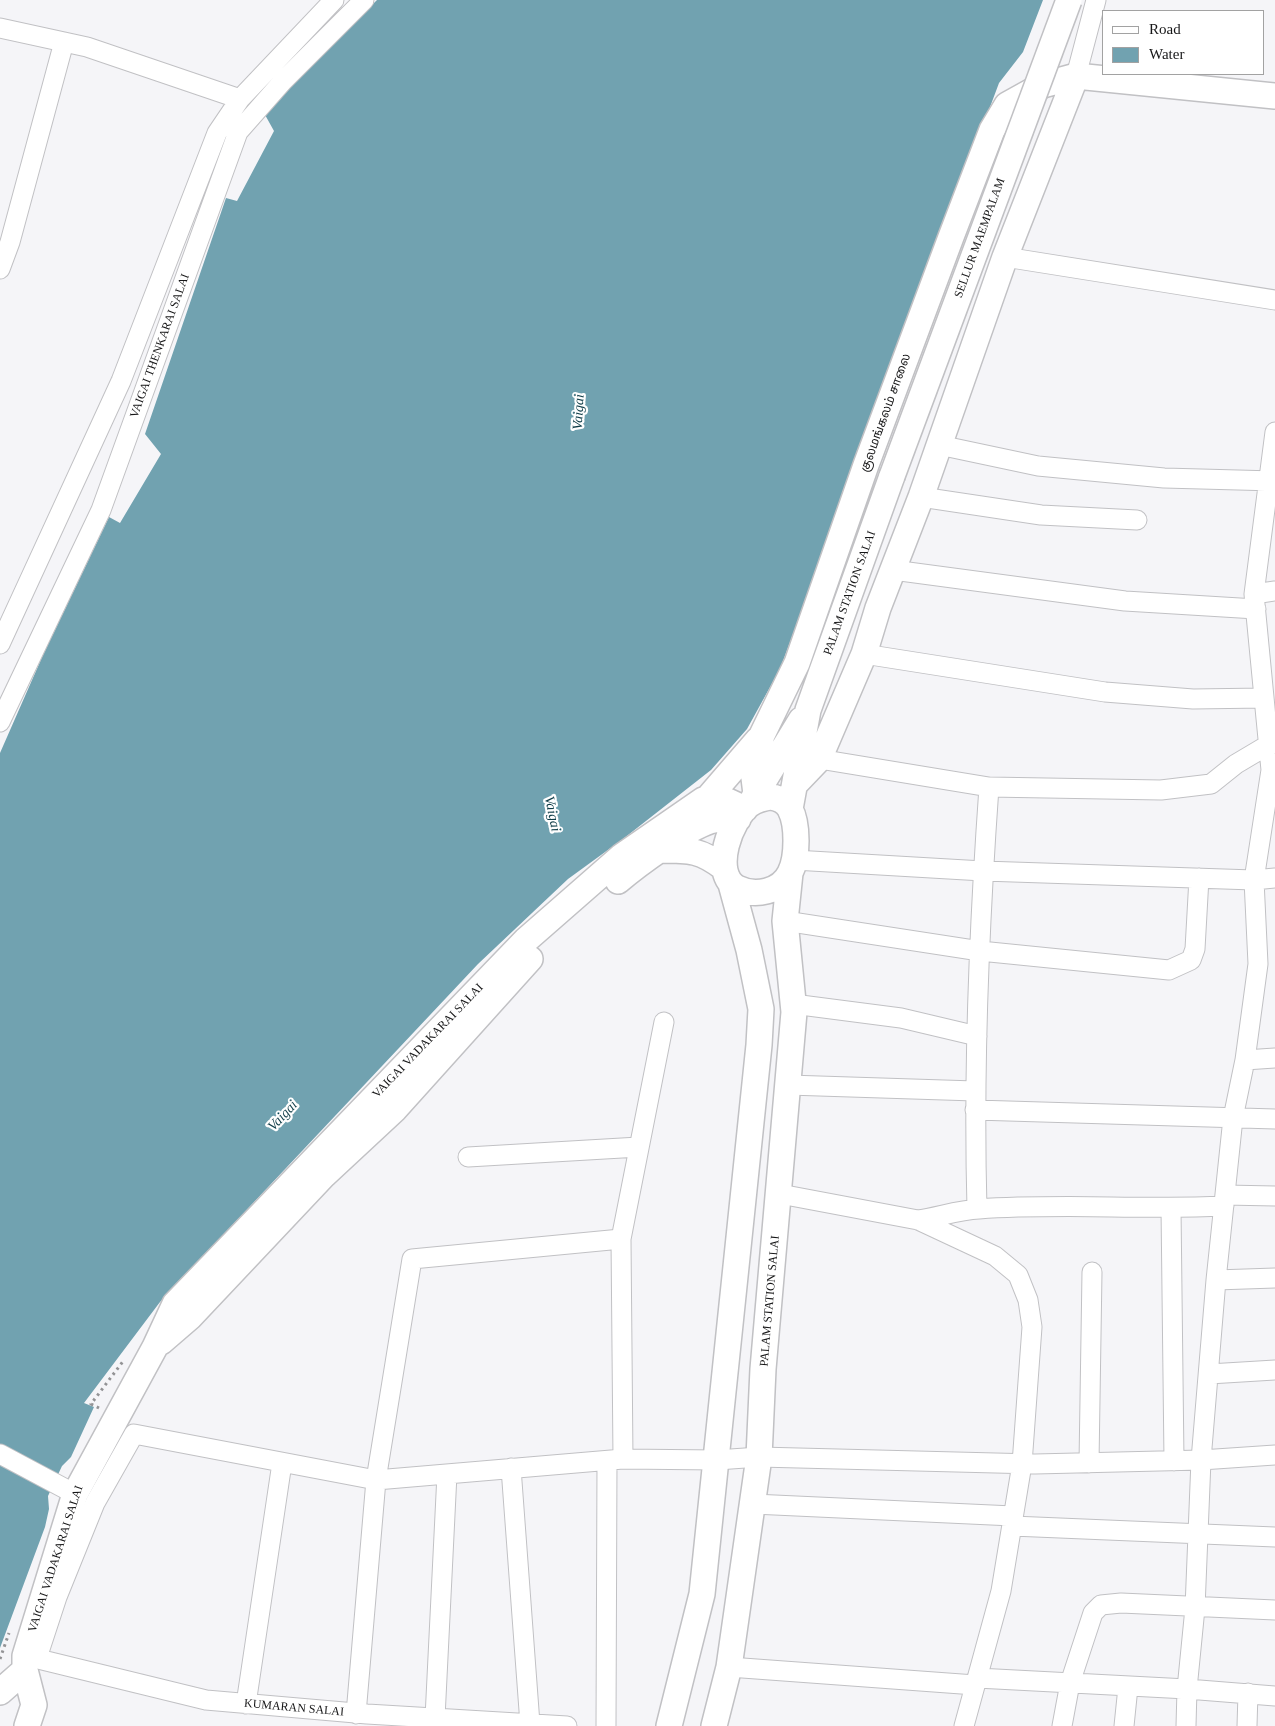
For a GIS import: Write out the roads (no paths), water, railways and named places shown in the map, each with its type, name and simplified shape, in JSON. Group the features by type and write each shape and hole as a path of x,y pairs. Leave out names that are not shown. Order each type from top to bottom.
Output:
{"main road":[{"name":"SELLUR MAEMPALAM","path":"892,476 1069,0"},
{"name":"குலமங்கலம் சாலை","path":"747,806 753,770 762,735 796,662 866,465 992,130 1007,105 1043,86 1076,76 1275,96"},
{"path":"796,783 819,759 864,654 878,608 921,497 1005,257 1076,76"},
{"name":"PALAM STATION SALAI","path":"790,809 808,710 892,476"},
{"name":"PALAM STATION SALAI","path":"747,806 808,710"},
{"name":"VAIGAI VADAKARAI SALAI","path":"29,1661 34,1626 67,1489 150,1356 175,1304 526,940 622,856 708,798 762,735"},
{"path":"661,850 698,852 745,891 761,892 778,887 792,867 794,830 790,809 782,800 771,797 747,806 717,796 708,798"},
{"path":"669,1726 702,1594 760,1045 761,1009 749,950 728,876 728,841 747,806"},
{"name":"VAIGAI VADAKARAI SALAI","path":"150,1356 190,1317 324,1175 395,1109 534,956 631,870 705,823 747,806"},
{"name":"PALAM STATION SALAI","path":"714,1726 729,1667 759,1457 763,1369 780,1194 793,1004 785,922 792,867"},
{"path":"0,1692 29,1661"},
{"path":"27,1726 34,1704 29,1661"}],"street":[{"name":"VAIGAI THENKARAI SALAI","path":"0,644 121,381 217,133 240,100 334,0"},
{"name":"VAIGAI THENKARAI SALAI","path":"0,722 101,510 238,132 283,81 364,0"},
{"path":"1076,76 1096,0"},
{"path":"0,28 87,47 240,100"},
{"path":"0,269 10,242 64,42"},
{"path":"1005,257 1275,300"},
{"path":"1186,1726 1187,1688 1195,1608 1202,1460 1224,1201 1233,1118 1266,963 1254,880 1271,770 1272,744 1264,698 1268,657 1255,602 1269,521 1275,432"},
{"path":"939,445 1038,466 1164,478 1271,482"},
{"path":"921,497 1041,515 1137,520"},
{"path":"893,570 1125,601 1255,602 1275,591"},
{"path":"864,654 1105,692 1193,699 1264,698"},
{"path":"819,759 989,787 1161,790 1210,784 1236,764 1272,744"},
{"path":"977,1209 975,1090 983,871 989,787"},
{"path":"792,867 1254,880 1275,878"},
{"path":"785,922 980,951 1169,970 1191,960 1195,949 1199,878"},
{"path":"793,1004 901,1018 977,1036"},
{"path":"606,1726 621,1239 664,1022"},
{"path":"1245,1060 1275,1058"},
{"path":"788,1085 975,1090"},
{"path":"975,1110 1275,1119"},
{"path":"468,1157 639,1147"},
{"path":"780,1194 918,1220 995,1256 1018,1275 1028,1300 1032,1327 1022,1464 1001,1591 964,1726"},
{"path":"918,1220 977,1209 1079,1205 1171,1208 1275,1196"},
{"path":"1171,1208 1174,1461"},
{"path":"356,1714 376,1480 412,1259 621,1239"},
{"path":"1089,1463 1092,1272"},
{"path":"1216,1280 1275,1278"},
{"path":"1209,1374 1275,1370"},
{"path":"29,1661 57,1597 94,1503 134,1434 376,1480 615,1460 717,1460 759,1457 1022,1464 1174,1461 1275,1455"},
{"path":"0,1454 67,1489"},
{"path":"246,1704 282,1463"},
{"path":"511,1468 530,1724"},
{"path":"434,1718 447,1474"},
{"path":"752,1504 1198,1535 1275,1537"},
{"path":"1062,1726 1070,1683 1093,1613 1101,1605 1121,1603 1195,1608 1275,1610"},
{"name":"KUMARAN SALAI","path":"29,1661 206,1700 356,1714 568,1726"},
{"path":"729,1667 976,1682 1070,1683 1128,1687 1187,1688 1275,1696"},
{"path":"1124,1726 1128,1687"},
{"path":"1247,1726 1248,1693"}],"water":[{"name":"Vaigai","path":"377,0 1043,0 1023,52 999,83 780,669 747,729 711,770 623,839 568,879 478,964 160,1302 84,1403 94,1407 71,1457 62,1466 48,1496 49,1509 45,1527 0,1648 0,753 43,655 109,517 120,523 161,454 145,434 226,198 237,201 274,131 264,113"}]}
